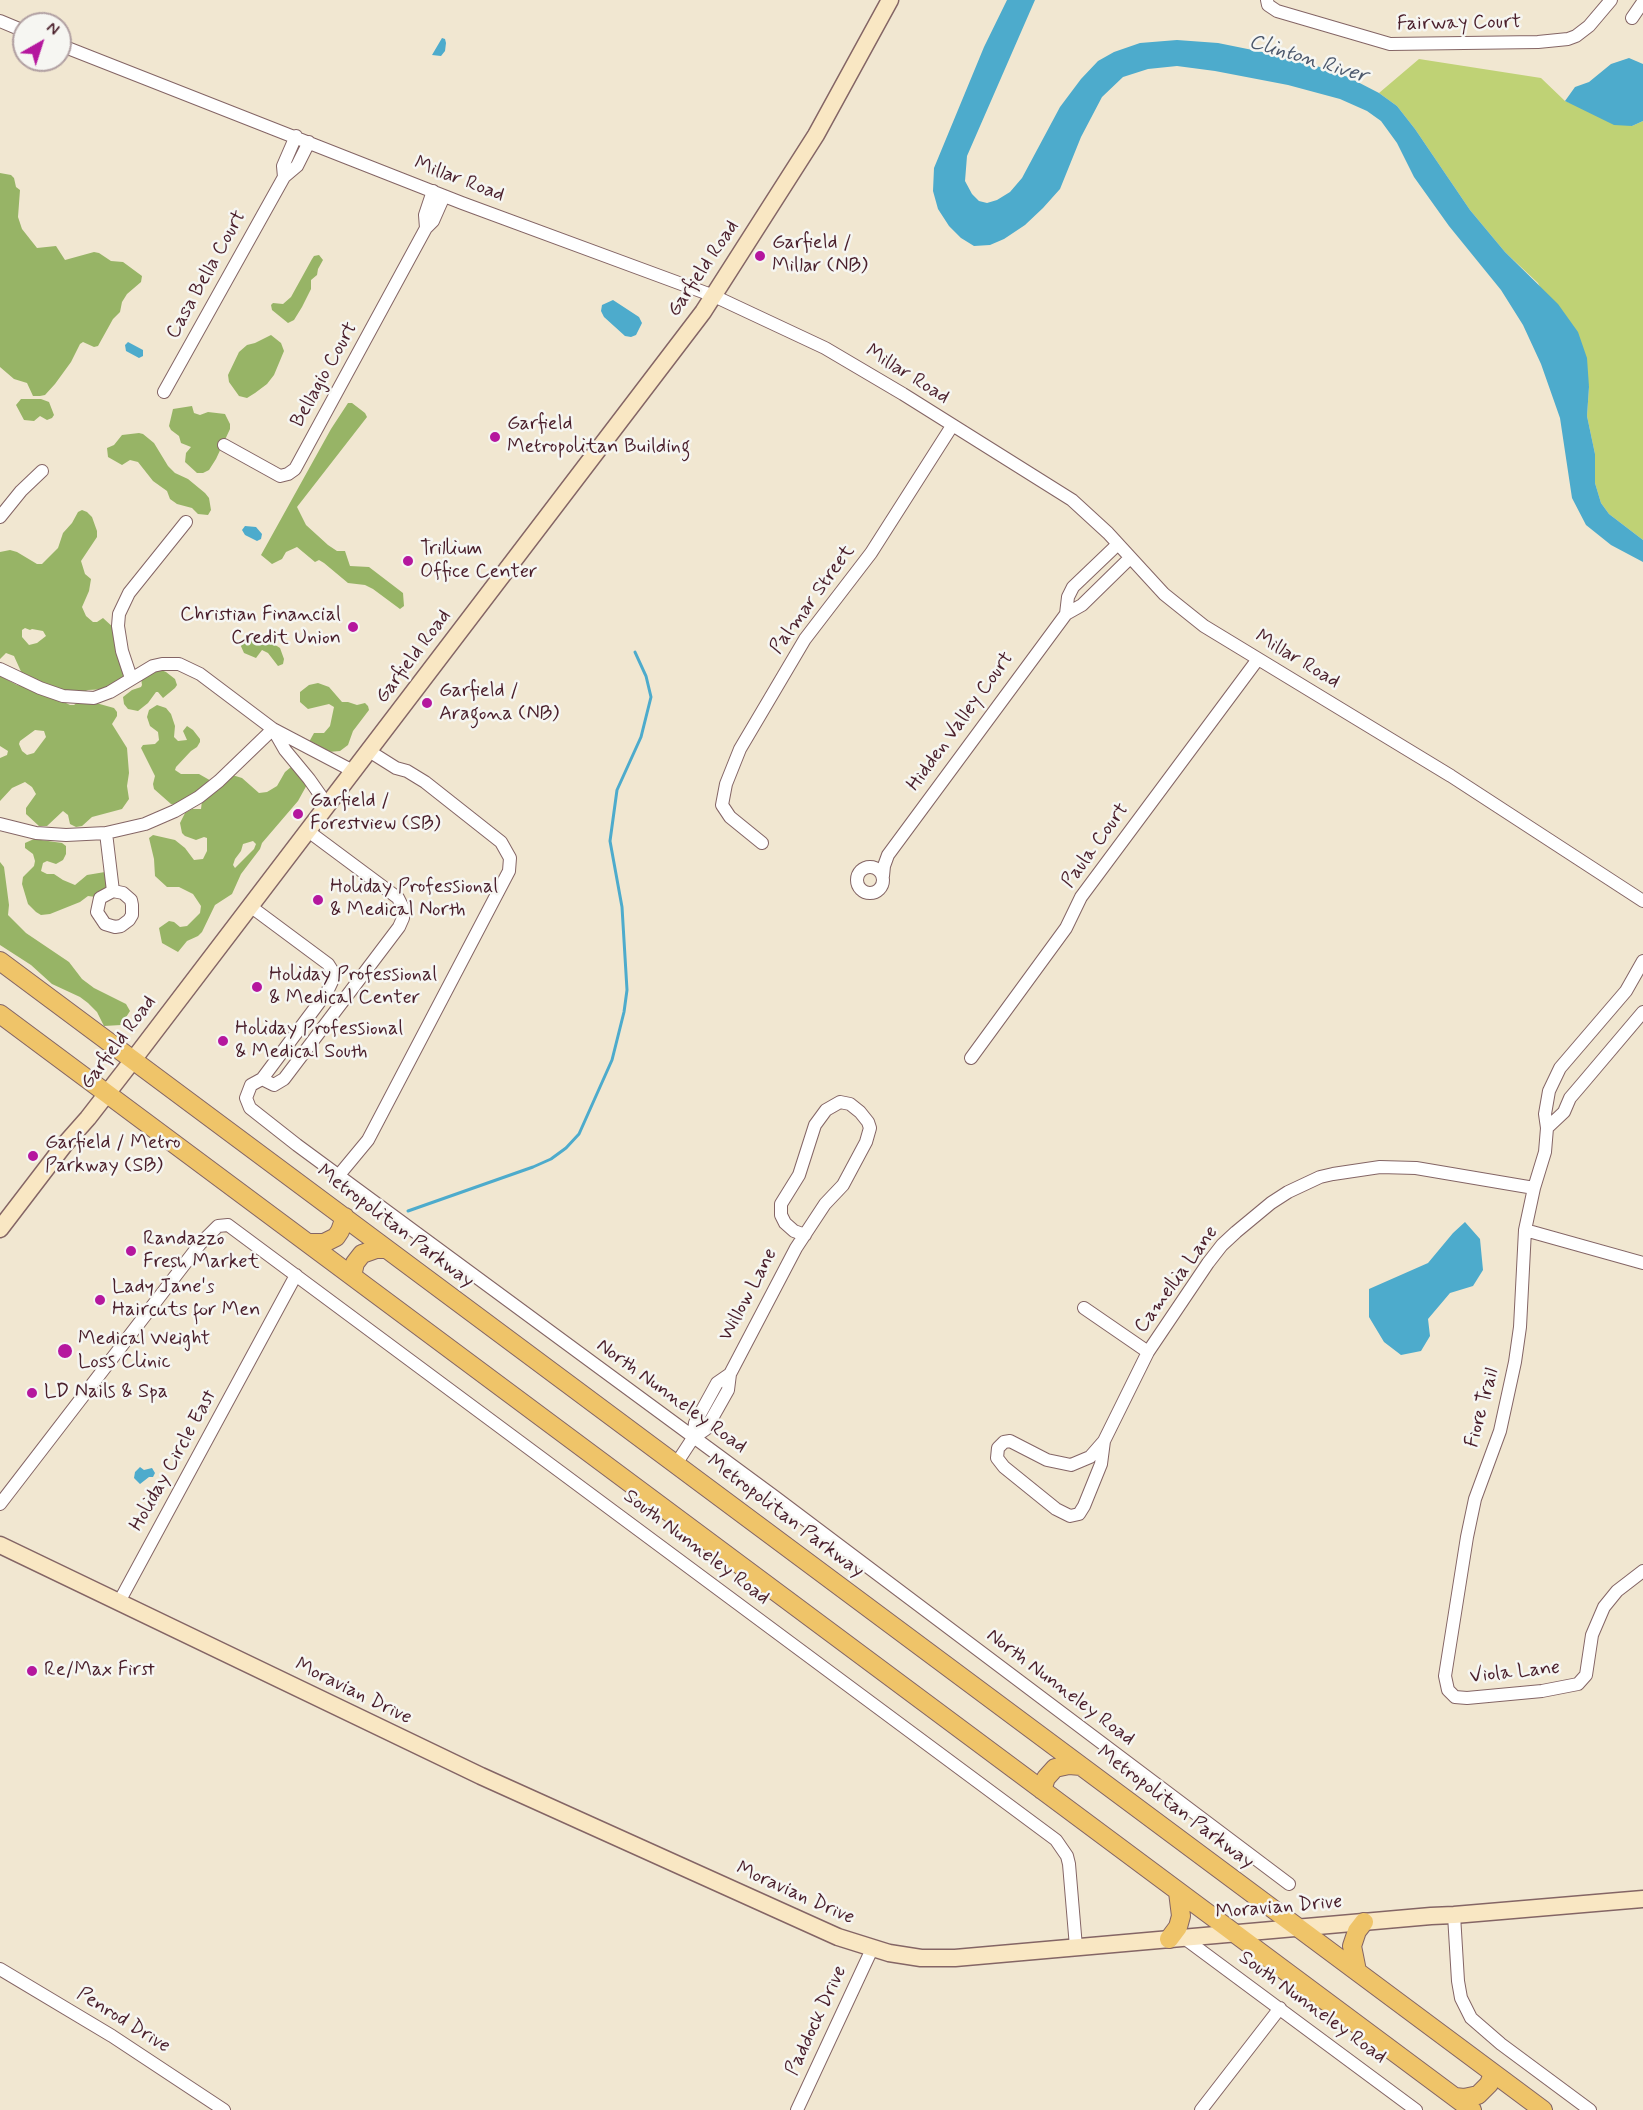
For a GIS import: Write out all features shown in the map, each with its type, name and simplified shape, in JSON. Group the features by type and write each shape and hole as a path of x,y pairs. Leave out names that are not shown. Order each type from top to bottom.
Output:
{"main road":[{"name":"Metropolitan Parkway","path":"0,961 1543,2110"},
{"path":"0,974 41,1005 68,1011"},
{"path":"0,1014 1472,2110"},
{"path":"309,1243 324,1243 336,1237 345,1217"},
{"path":"352,1276 355,1263 362,1254 376,1249 387,1249"},
{"path":"1042,1790 1046,1778 1055,1768 1069,1765 1081,1766"},
{"path":"1177,1938 1181,1916 1178,1892"},
{"path":"1357,1971 1353,1941 1364,1922"},
{"path":"1455,2097 1478,2095 1489,2084 1493,2073"}],"street":[{"name":"Garfield Road","path":"0,1229 65,1144 107,1094 666,363 714,296 816,135 890,0"},
{"name":"Fairway Court","path":"1266,0 1268,5 1277,11 1390,45 1538,42 1568,39 1576,36 1588,26 1611,0"},
{"path":"1632,18 1643,2"},
{"name":"Millar Road","path":"72,50 296,136 438,194 714,296 825,348 1072,500 1184,611 1451,777 1643,901"},
{"name":"Casa Bella Court","path":"284,177 283,166 296,136"},
{"name":"Casa Bella Court","path":"164,392 284,177 297,166 309,142"},
{"name":"Bellagio Court","path":"224,445 280,476 295,469 426,228 424,215 438,194"},
{"name":"Palmar Street","path":"762,843 730,817 722,805 726,784 740,749 790,662 823,614 881,539 952,426"},
{"path":"0,517 21,491 42,471"},
{"path":"131,678 122,651 118,626 119,614 129,593 186,522"},
{"name":"Hidden Valley Court","path":"1066,614 1068,597 1073,587 1118,544"},
{"name":"Hidden Valley Court","path":"883,876 888,855 1066,614 1082,605 1130,558"},
{"path":"1092,568 1105,582"},
{"name":"Paula Court","path":"971,1058 1066,928 1081,897 1258,659"},
{"path":"0,669 63,696 94,698 110,692 153,666 179,664 200,674 273,729 353,771"},
{"path":"273,729 285,750 328,806"},
{"path":"0,824 21,830 56,835 106,833 146,824 199,797 219,782 273,729"},
{"path":"339,1175 368,1140 503,884 509,871 510,858 501,842 425,782 390,765 369,751"},
{"path":"262,1079 274,1085 284,1079 399,927 404,910 398,898 308,831"},
{"path":"106,833 113,891"},
{"name":"Hidden Valley Court","path":"869,867 888,855"},
{"path":"869,867 878,869 883,876 882,885 877,891 868,893 861,889 857,882 859,873 869,867"},
{"name":"North Nunneley Road","path":"250,906 328,964 335,975 327,992 262,1079 251,1085 246,1098 250,1108 1289,1884"},
{"name":"Fiore Trail","path":"1451,1694 1446,1687 1445,1676 1467,1537 1475,1499 1500,1431 1515,1362 1521,1317 1525,1230 1545,1152 1547,1128 1545,1114 1549,1091 1560,1068 1626,991 1643,961"},
{"path":"1547,1128 1564,1112 1570,1098 1643,1012"},
{"name":"Willow Lane","path":"676,1464 693,1438 706,1430 728,1390 730,1374 796,1248 805,1235 825,1204 843,1185 866,1142 870,1128 868,1122 850,1104 840,1102 826,1110 815,1125 799,1175 781,1204 781,1215 785,1223 805,1235"},
{"name":"Camellia Lane","path":"1104,1441 1101,1464 1084,1506 1079,1514 1070,1516 1056,1509 996,1458 998,1448 1004,1442 1010,1441 1047,1460 1071,1465 1090,1457 1104,1441 1148,1352 1222,1245 1270,1203 1320,1177 1380,1167 1416,1168 1534,1188"},
{"name":"South Nunneley Road","path":"0,1504 200,1244 212,1230 223,1225 234,1228 1056,1840 1067,1856 1069,1864 1076,1947"},
{"path":"1525,1230 1643,1263"},
{"name":"Holiday Circle East","path":"119,1602 296,1275"},
{"path":"1084,1308 1148,1352"},
{"name":"Moravian Drive","path":"0,1545 481,1776 838,1937 872,1949 905,1956 938,1959 1643,1899"},
{"name":"Viola Lane","path":"1451,1694 1459,1698 1467,1698 1542,1691 1573,1686 1583,1680 1592,1635 1604,1607 1617,1591 1643,1571"},
{"path":"1454,1915 1458,1981 1461,1998 1472,2018 1501,2044 1590,2110"},
{"name":"South Nunneley Road","path":"1177,1938 1280,2008 1416,2110"},
{"name":"Paddock Drive","path":"797,2110 872,1949"},
{"name":"Penrod Drive","path":"0,1969 112,2036 224,2110"},
{"path":"1201,2110 1280,2008"}],"green space":[{"path":"1419,59 1541,78 1565,101 1632,126 1643,121 1643,540 1609,514 1601,503 1595,483 1595,454 1587,416 1589,387 1538,283 1505,252 1470,210 1397,106 1379,93"},
{"path":"0,173 11,175 16,187 20,190 18,217 22,229 37,248 56,246 65,260 94,252 99,253 111,261 123,262 142,276 141,282 127,294 120,312 113,319 98,346 94,347 83,342 80,344 71,362 55,384 45,395 40,396 33,396 27,383 14,379 0,367"},
{"path":"319,255 323,260 317,275 311,280 311,289 294,320 288,323 272,310 271,305 273,303 283,304 291,297 314,256"},
{"path":"271,335 281,343 284,351 274,375 267,384 247,398 239,396 229,382 228,375 239,352 247,345"},
{"path":"21,399 41,399 49,402 54,415 47,420 40,416 34,421 24,420 16,405"},
{"path":"348,403 352,403 367,417 297,507 306,525 337,551 345,551 350,566 369,567 403,593 404,606 400,609 365,585 348,583 324,563 319,560 315,562 297,547 286,552 282,559 272,564 261,555 331,429"},
{"path":"192,406 194,413 200,415 208,412 225,414 230,424 230,429 216,459 209,470 203,473 197,473 185,462 186,453 191,447 181,443 179,436 169,426 173,409"},
{"path":"139,433 154,443 175,473 188,479 205,493 209,498 211,510 208,515 198,514 192,508 177,504 170,499 167,491 153,481 138,462 130,460 122,465 108,457 107,448 114,445 122,435"},
{"path":"82,510 92,517 97,531 97,537 81,561 85,574 91,579 82,607 86,616 93,622 103,618 115,629 127,670 124,678 106,689 88,690 62,701 70,705 78,702 96,703 114,708 117,712 112,724 127,748 129,799 122,809 92,817 82,826 76,827 70,824 68,815 63,811 47,826 39,826 26,814 26,808 36,794 25,782 12,788 0,801 0,758 7,755 8,751 0,746 0,676 17,685 28,687 14,656 6,653 0,659 0,552 10,550 17,552 37,564 42,564 58,548 63,533 78,512","holes":["25,628 43,631 46,636 37,643 29,645 22,637 22,630","35,730 44,731 46,737 34,753 27,755 19,744"]},
{"path":"248,637 269,641 280,648 284,659 283,664 278,666 268,653 262,650 256,658 244,653 240,644"},
{"path":"159,669 175,679 177,685 175,688 163,698 156,692 138,711 128,709 123,697 141,687 141,678"},
{"path":"318,683 329,687 342,702 357,705 365,703 368,706 369,710 353,731 348,745 340,751 328,752 309,742 314,733 324,733 330,726 334,707 329,704 308,709 300,702 300,692 309,685"},
{"path":"157,705 166,708 171,714 175,726 174,737 178,741 187,740 183,731 187,726 200,739 197,747 176,767 175,770 181,774 199,774 213,782 229,774 242,778 259,793 267,792 277,786 285,772 291,767 297,769 309,781 298,801 262,843 241,874 232,894 215,905 202,932 187,941 178,952 162,943 159,928 169,921 180,927 187,926 200,913 201,906 193,894 179,887 167,887 155,876 149,838 153,835 175,840 194,860 203,859 207,851 207,838 196,840 185,836 180,823 185,813 192,809 201,809 202,801 178,806 171,804 154,789 155,776 141,748 143,745 155,744 159,740 158,732 150,726 147,717 149,710","holes":["253,841 256,844 254,849 235,868 233,865 243,844"]},
{"path":"34,839 62,843 66,846 63,860 56,864 47,861 43,863 41,871 54,874 75,885 87,875 105,872 109,886 96,897 88,896 80,902 50,914 41,915 36,912 28,904 22,884 23,877 34,866 35,861 33,854 25,848 25,843"},
{"path":"0,862 4,867 9,905 8,915 26,933 69,962 82,979 94,988 126,1004 130,1011 121,1025 104,1026 97,1012 88,1003 52,984 31,965 0,945"}],"water":[{"path":"1007,0 1035,0 967,156 965,181 979,201 987,203 997,200 1010,192 1022,178 1060,107 1098,61 1114,52 1140,43 1177,40 1218,43 1297,59 1348,77 1379,93 1397,106 1470,210 1505,252 1558,304 1578,332 1587,358 1589,387 1587,416 1595,454 1595,483 1601,503 1609,514 1643,540 1643,562 1611,545 1586,525 1572,498 1560,418 1541,364 1523,325 1501,290 1449,226 1414,177 1397,143 1381,121 1367,111 1340,99 1288,85 1215,71 1177,66 1148,69 1123,77 1102,97 1081,137 1060,189 1025,225 990,245 974,246 961,238 949,226 938,209 933,191 934,168 984,47"},
{"path":"442,38 446,43 445,51 441,56 432,55"},
{"path":"1629,58 1643,64 1643,121 1632,126 1614,125 1565,101 1575,87 1589,82 1611,64"},
{"path":"613,300 639,317 642,323 636,335 625,336 604,317 601,311 602,305"},
{"path":"128,342 143,350 143,356 139,358 126,351 125,345"},
{"path":"245,526 256,527 262,534 261,539 257,541 245,535 242,530"},
{"path":"1465,1222 1480,1239 1483,1270 1473,1286 1450,1293 1428,1319 1430,1336 1421,1351 1401,1355 1384,1342 1369,1317 1369,1289 1428,1263"},
{"path":"140,1467 144,1470 152,1468 155,1473 153,1477 149,1477 140,1484 134,1478 135,1472"}],"waterway":[{"path":"408,1211 533,1167 551,1159 566,1148 579,1134 612,1060 627,990 622,907 610,841 617,790 641,737 651,697 646,676 635,652"}],"place":[{"name":"Garfield / Millar (NB)","path":"760,256"},
{"name":"Garfield Metropolitan Building","path":"495,437"},
{"name":"Trillium Office Center","path":"408,561"},
{"name":"Christian Financial Credit Union","path":"353,627"},
{"name":"Garfield / Aragona (NB)","path":"427,703"},
{"name":"Garfield / Forestview (SB)","path":"298,814"},
{"name":"Holiday Professional & Medical North","path":"318,900"},
{"name":"Holiday Professional & Medical Center","path":"257,987"},
{"name":"Holiday Professional & Medical South","path":"223,1041"},
{"name":"Garfield / Metro Parkway (SB)","path":"33,1156"},
{"name":"Randazzo Fresh Market","path":"131,1251"},
{"name":"Lady Jane's Haircuts for Men","path":"100,1300"},
{"name":"Medical Weight Loss Clinic","path":"65,1351"},
{"name":"LD Nails & Spa","path":"32,1393"},
{"name":"Re/Max First","path":"32,1671"}],"water label":[{"name":"Clinton River","path":"1308,60"}]}
